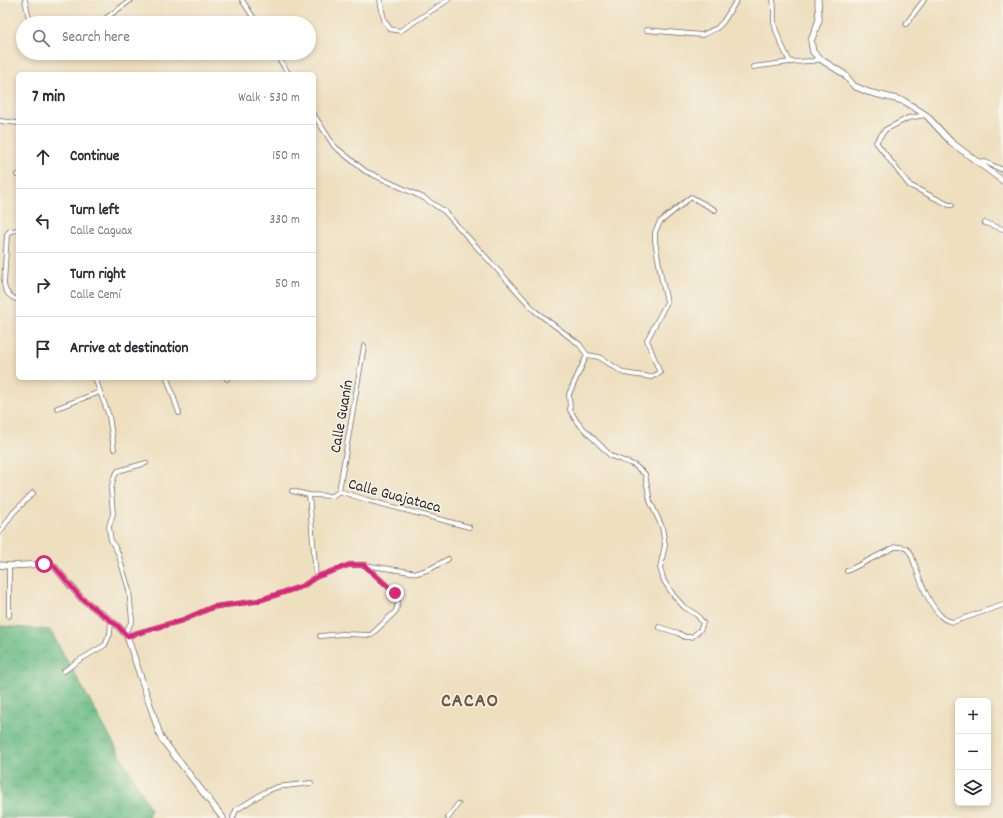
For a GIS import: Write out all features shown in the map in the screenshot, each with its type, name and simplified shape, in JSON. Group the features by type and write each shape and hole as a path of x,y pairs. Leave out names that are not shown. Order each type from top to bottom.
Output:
{"street":[{"path":"25,0 28,16"},
{"path":"109,16 131,0"},
{"path":"242,0 252,16"},
{"path":"380,0 384,20 390,29 400,31 440,2 448,0"},
{"path":"646,30 702,35 718,28 738,0"},
{"path":"773,0 774,22 780,41 790,62"},
{"path":"818,0 819,20 811,41 814,52 820,59 844,74 854,86 868,92 904,101 926,115 951,142 1003,181"},
{"path":"906,24 924,0"},
{"path":"753,67 820,59"},
{"path":"279,60 287,72"},
{"path":"926,115 908,118 892,126 885,130 876,142 909,185 948,205 952,205"},
{"path":"316,118 334,146 365,171 424,198 444,211 535,311 579,344 587,355 599,357 624,373 651,377 660,373 646,340 666,302 655,241 655,232 660,222 691,197 715,210"},
{"path":"0,121 16,123"},
{"path":"976,161 985,162 1003,170"},
{"path":"985,223 1003,228"},
{"path":"16,230 10,231 7,234 4,284 4,290 8,295 16,299"},
{"name":"Calle Guanín","path":"339,491 364,346"},
{"path":"587,355 569,394 570,410 577,422 611,456 634,465 645,474 650,501 662,527 665,544 660,568 664,581 674,596 684,607 698,615 703,623 700,630 692,637 659,627"},
{"path":"96,380 109,416 114,449"},
{"path":"168,380 179,413"},
{"path":"57,408 100,392"},
{"path":"126,634 132,621 129,590 118,554 110,535 109,526 113,514 111,490 114,477 118,471 146,463"},
{"name":"Calle Guajataca","path":"292,491 309,495 333,496 339,491 367,500 469,527"},
{"path":"0,532 13,513 33,493"},
{"path":"309,495 316,577"},
{"path":"847,571 901,546 909,551 932,606 940,616 953,622 1003,605"},
{"path":"126,634 183,620 213,607 257,601 303,586 316,577 349,565 364,565 417,573 430,569 448,559"},
{"path":"0,565 9,566 44,564 54,566 81,598 111,620 126,634 161,738 223,818"},
{"path":"320,636 342,634 370,635 396,611 398,603 395,593 364,565"},
{"path":"9,566 9,616"},
{"path":"64,671 78,661 105,646 110,634 111,620"},
{"path":"233,818 236,810 265,792 277,787 311,783"},
{"path":"448,818 458,804"}],"green space":[{"path":"0,626 50,630 150,808 148,818 0,818"}],"district":[{"name":"CACAO","path":"470,699"}],"route":[{"path":"44,564 54,566 81,598 111,620 127,636 183,620 213,607 257,601 303,586 316,577 349,565 364,565 395,593"}]}
